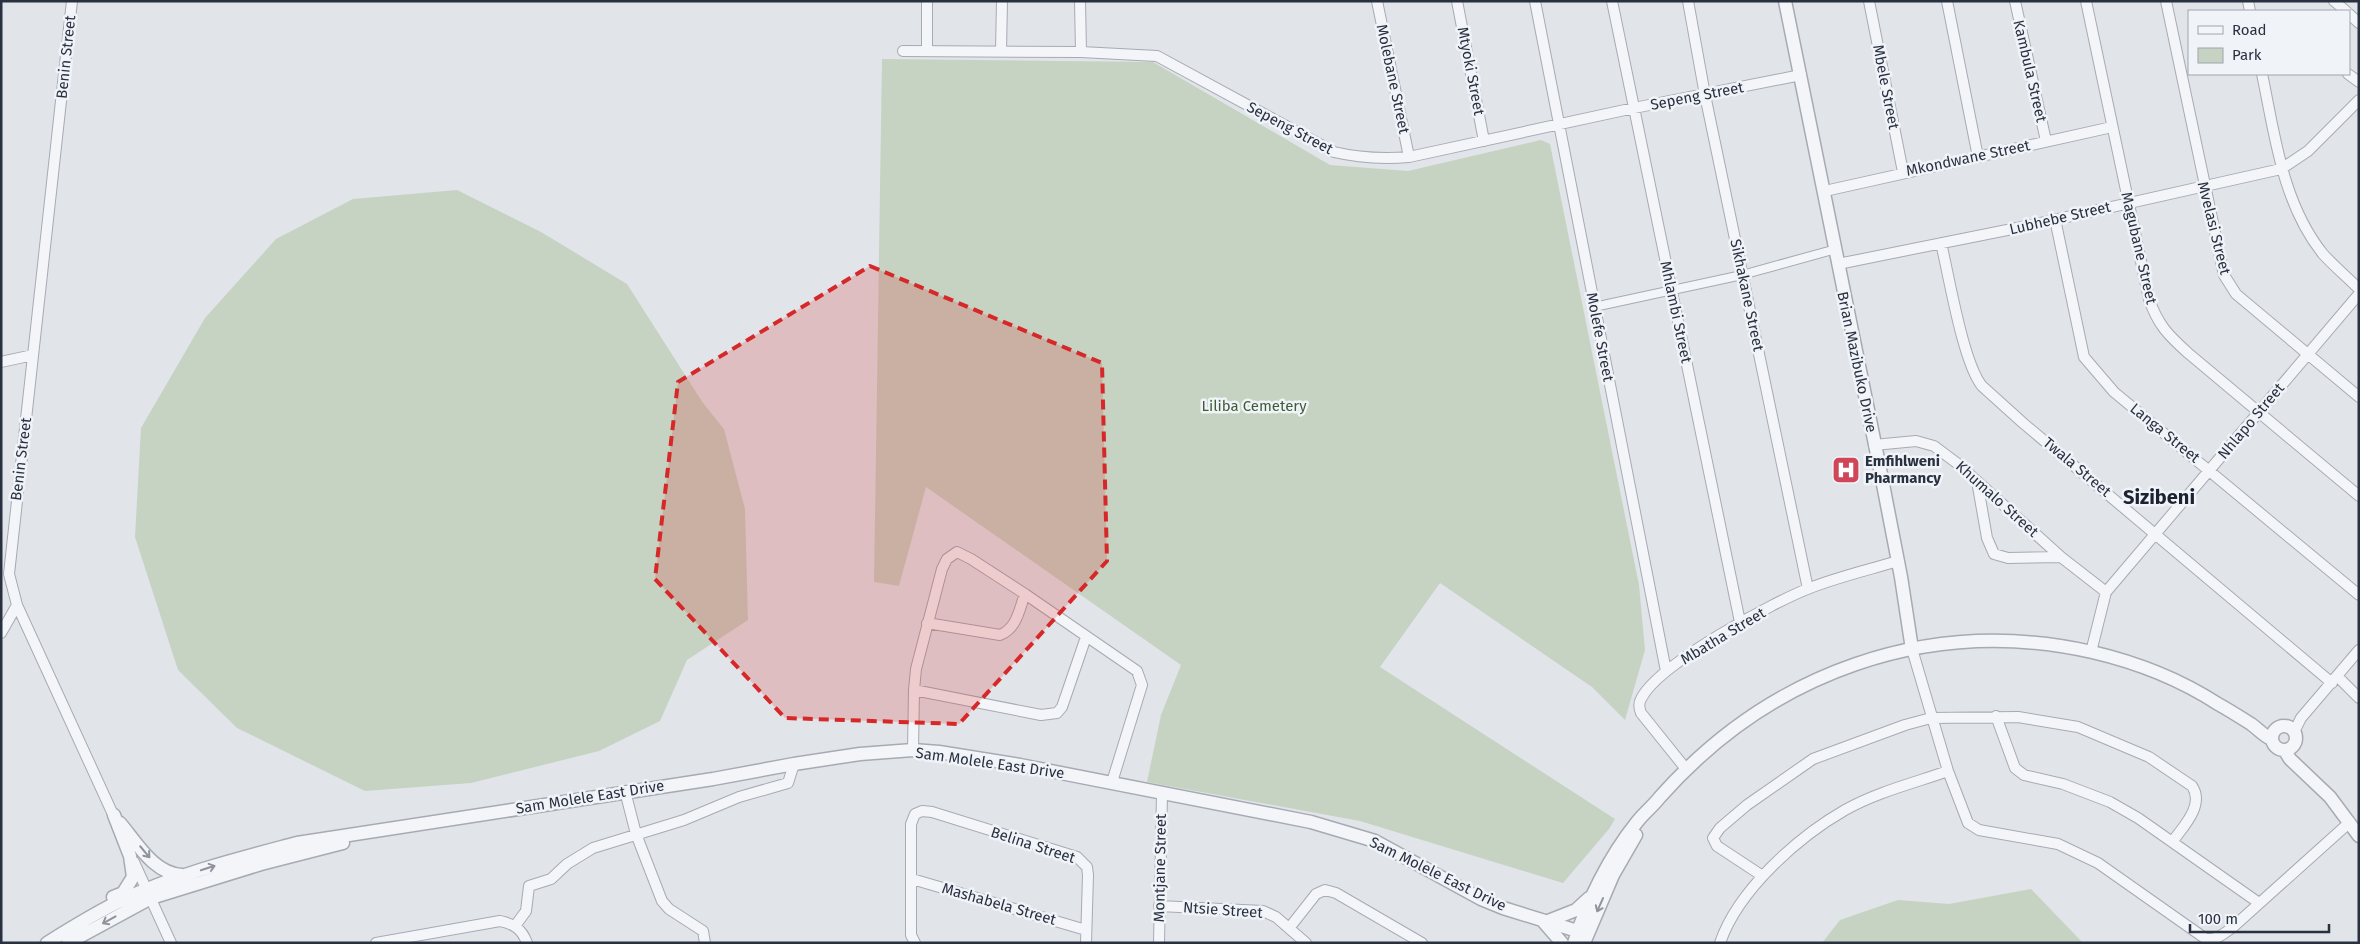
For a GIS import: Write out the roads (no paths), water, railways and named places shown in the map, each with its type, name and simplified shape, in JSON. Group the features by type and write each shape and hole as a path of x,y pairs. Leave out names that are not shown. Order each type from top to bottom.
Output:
{"street":[{"name":"Benin Street","path":"72,1 10,556 10,584 16,606 114,815 171,943"},
{"path":"927,1 927,50"},
{"path":"1001,52 1002,1"},
{"path":"1080,1 1081,52"},
{"name":"Molebane Street","path":"1377,1 1410,157"},
{"name":"Mtyoki Street","path":"1457,1 1484,141"},
{"name":"Molefe Street","path":"1535,1 1561,124 1594,307 1666,672"},
{"name":"Mhlambi Street","path":"1612,1 1740,622"},
{"name":"Sikhakane Street","path":"1688,1 1705,95 1808,589"},
{"name":"Brian Mazibuko Drive","path":"1786,1 1898,561 1912,649 1948,771 1968,823 1979,830 2058,844 2079,853 2098,863 2206,939 2215,941"},
{"name":"Mbele Street","path":"1869,1 1903,172"},
{"path":"1947,1 1978,156"},
{"name":"Kambula Street","path":"2015,1 2046,140"},
{"name":"Magubane Street","path":"2086,1 2149,299 2156,318 2177,343 2359,496"},
{"name":"Mvelasi Street","path":"2166,1 2218,256 2229,286 2258,314 2359,397"},
{"name":"Sepeng Street","path":"903,50 1081,52 1157,56 1334,152 1358,158 1410,157 1634,108 1801,75"},
{"path":"2262,75 2281,169 2293,202 2323,253 2359,289"},
{"name":"Lubhebe Street","path":"1838,264 2055,219 2281,169 2308,152 2359,100"},
{"name":"Mkondwane Street","path":"1825,191 2046,140 2112,127"},
{"name":"Langa Street","path":"2055,219 2080,343 2088,363 2114,392 2359,595"},
{"name":"Twala Street","path":"1941,243 1968,358 1976,379 2023,423 2334,680 2359,698"},
{"path":"1594,307 1742,275 1836,249"},
{"name":"Nhlapo Street","path":"2091,652 2106,592 2359,294"},
{"path":"1,362 33,355"},
{"name":"Khumalo Street","path":"1874,445 1916,441 1927,443 1958,464 2061,557 2106,592"},
{"path":"1977,481 1987,538 1994,554 2008,558 2061,557"},
{"path":"913,750 914,690 927,623 942,569 947,559 957,552 1025,594 1137,671 1141,681 1112,782"},
{"name":"Mbatha Street","path":"1686,768 1644,719 1638,705 1641,697 1666,672 1740,622 1808,589 1898,561"},
{"path":"927,623 1000,635 1009,632 1013,626 1025,594"},
{"path":"1,634 16,606"},
{"path":"914,690 1041,715 1051,715 1062,708 1086,637"},
{"path":"1581,938 1594,893 1631,830 1686,768 1737,725 1784,694 1848,666 1912,649 1971,643 2044,644 2118,659 2182,685 2216,702 2252,725 2285,737 2304,770 2330,797 2359,836"},
{"path":"2285,737 2359,650"},
{"path":"1996,716 2015,768 2019,771 2032,777 2064,784 2110,802 2172,842 2259,903"},
{"path":"1761,876 1717,846 1713,838 1720,828 1747,805 1813,759 1905,725 1931,718 1996,716 2048,721 2078,727 2149,757 2192,786 2198,798 2190,818 2172,842"},
{"name":"Sam Molele East Drive","path":"148,894 184,876 297,843 371,833 860,754 913,750 1002,762 1311,822 1367,838 1397,851 1481,898 1503,908 1544,920 1581,938"},
{"path":"515,926 526,911 528,888 530,885 551,879 567,864 593,848 684,820 739,797 788,783 794,764"},
{"path":"1720,943 1725,929 1761,876 1805,839 1846,810 1871,798 1948,771"},
{"path":"626,791 636,834 662,901 669,909 703,931 705,943"},
{"name":"Montjane Street","path":"1159,943 1162,794"},
{"path":"1581,938 1652,807"},
{"name":"Belina Street","path":"912,879 911,824 915,814 922,811 932,812 1077,857 1087,866 1088,875 1086,943"},
{"path":"114,815 161,869 172,875 184,876"},
{"path":"67,937 80,918 123,893 133,876 130,856 114,815"},
{"path":"2215,941 2350,822"},
{"name":"Sam Molele East Drive","path":"47,943 67,937 120,901 186,886 350,841 371,833"},
{"path":"912,879 911,935 915,943"},
{"name":"Mashabela Street","path":"912,879 1086,930"},
{"path":"1290,927 1316,894 1325,890 1336,894 1422,943"},
{"path":"1562,943 1544,920 1576,910 1594,893"},
{"name":"Ntsie Street","path":"1160,906 1264,912 1276,917 1290,927 1306,943"},
{"path":"376,943 500,921 515,926 524,936 527,943"}],"place":[{"name":"Emfihlweni Pharmancy","path":"1846,470"}],"district":[{"name":"Sizibeni","path":"2159,497"}],"park label":[{"name":"Liliba Cemetery","path":"1254,406"}]}
